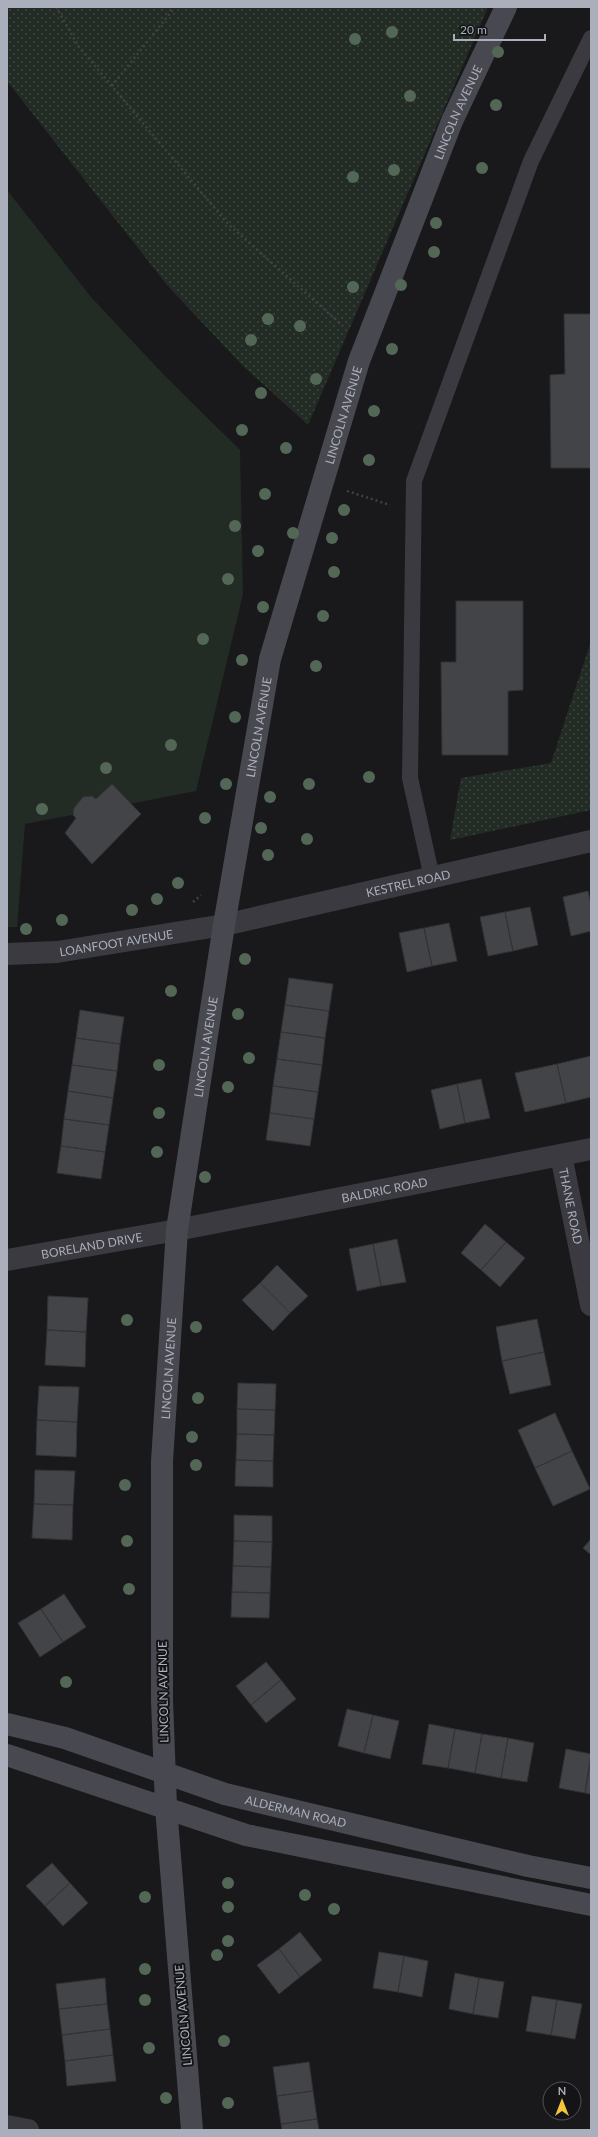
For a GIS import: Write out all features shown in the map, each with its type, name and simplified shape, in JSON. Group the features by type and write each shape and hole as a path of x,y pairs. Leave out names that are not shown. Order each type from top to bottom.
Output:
{"street":[{"name":"LINCOLN AVENUE","path":"192,2130 166,1808 162,1700 162,1461 177,1230 224,925 270,659 365,345 452,121 506,7"},
{"name":"KESTREL ROAD","path":"224,925 591,841"},
{"name":"LOANFOOT AVENUE","path":"7,954 57,952 224,925"},
{"name":"BALDRIC ROAD","path":"177,1230 591,1148"},
{"name":"THANE ROAD","path":"560,1155 591,1305"},
{"name":"BORELAND DRIVE","path":"7,1260 177,1230"},
{"name":"ALDERMAN ROAD","path":"7,1724 65,1738 225,1794 528,1866 591,1878"},
{"path":"7,1755 254,1836 591,1905"},
{"path":"7,2126 28,2130"}],"lane":[{"path":"432,878 410,778 414,481 531,161 591,38"}],"path":[{"path":"56,7 79,47 228,224 365,345"},
{"path":"112,86 175,7"},
{"path":"322,483 414,513"}],"shaded area":[{"path":"7,7 488,7 308,425 241,364 167,285 7,81"},
{"path":"7,190 91,297 165,376 240,450 243,594 196,791 25,824 17,927 7,927"},
{"path":"591,641 591,810 450,840 461,778 551,763"}],"building":[{"path":"564,314 591,314 591,468 551,468 550,375 565,374"},
{"path":"456,601 523,601 523,690 508,691 508,755 442,755 441,662 456,662"},
{"path":"112,784 141,814 92,864 65,833 76,818 73,815 74,808 83,797 92,796 96,799"},
{"path":"588,891 591,905 591,931 571,936 563,897"},
{"path":"530,907 538,945 513,951 505,912"},
{"path":"505,912 513,951 488,956 480,917"},
{"path":"449,923 457,961 432,966 424,928"},
{"path":"424,928 432,966 407,972 399,933"},
{"path":"289,978 333,984 329,1011 285,1005"},
{"path":"285,1005 329,1011 325,1038 281,1032"},
{"path":"80,1010 124,1017 120,1044 76,1038"},
{"path":"281,1032 325,1038 322,1065 277,1059"},
{"path":"76,1038 120,1044 117,1071 72,1065"},
{"path":"591,1056 591,1097 566,1103 557,1064"},
{"path":"277,1059 322,1065 318,1092 273,1086"},
{"path":"557,1064 566,1103 525,1112 515,1073"},
{"path":"72,1065 117,1071 113,1098 68,1091"},
{"path":"481,1079 490,1118 465,1123 457,1084"},
{"path":"457,1084 465,1123 440,1129 431,1090"},
{"path":"273,1086 318,1092 314,1119 270,1113"},
{"path":"68,1091 113,1098 109,1125 64,1119"},
{"path":"270,1113 314,1119 310,1146 266,1140"},
{"path":"64,1119 109,1125 105,1152 61,1146"},
{"path":"61,1146 105,1152 101,1179 57,1173"},
{"path":"485,1224 506,1242 481,1270 461,1253"},
{"path":"397,1239 406,1282 381,1286 373,1244"},
{"path":"506,1242 525,1258 500,1287 481,1270"},
{"path":"373,1244 381,1286 357,1291 349,1249"},
{"path":"277,1265 308,1296 290,1313 260,1283"},
{"path":"260,1283 290,1313 273,1331 242,1300"},
{"path":"48,1296 88,1298 86,1332 47,1330"},
{"path":"537,1319 544,1352 502,1361 496,1327"},
{"path":"47,1330 86,1332 85,1367 45,1365"},
{"path":"544,1352 551,1385 510,1394 502,1361"},
{"path":"238,1383 276,1384 275,1410 237,1409"},
{"path":"39,1386 79,1387 77,1422 37,1420"},
{"path":"237,1409 275,1410 274,1435 237,1434"},
{"path":"555,1413 572,1451 535,1468 518,1430"},
{"path":"37,1420 77,1422 76,1457 36,1455"},
{"path":"237,1434 274,1435 273,1461 236,1460"},
{"path":"572,1451 590,1489 553,1506 535,1468"},
{"path":"236,1460 273,1461 273,1487 235,1486"},
{"path":"35,1470 75,1471 73,1505 34,1504"},
{"path":"34,1504 73,1505 72,1540 32,1538"},
{"path":"234,1515 272,1516 272,1542 234,1541"},
{"path":"591,1539 591,1555 583,1548"},
{"path":"234,1541 272,1542 271,1567 233,1566"},
{"path":"233,1566 271,1567 270,1593 232,1592"},
{"path":"232,1592 270,1593 269,1618 231,1617"},
{"path":"64,1594 86,1627 63,1642 41,1609"},
{"path":"41,1609 63,1642 40,1657 18,1623"},
{"path":"266,1662 281,1680 251,1705 236,1686"},
{"path":"281,1680 296,1699 266,1723 251,1705"},
{"path":"347,1709 373,1715 364,1753 338,1746"},
{"path":"373,1715 399,1721 390,1759 364,1753"},
{"path":"429,1724 455,1729 448,1768 422,1764"},
{"path":"455,1729 482,1734 475,1773 448,1768"},
{"path":"482,1734 508,1738 501,1778 475,1773"},
{"path":"508,1738 534,1743 527,1782 501,1778"},
{"path":"566,1749 591,1754 585,1793 559,1788"},
{"path":"591,1759 591,1794 585,1793"},
{"path":"52,1863 70,1883 45,1906 26,1886"},
{"path":"70,1883 88,1903 63,1926 45,1906"},
{"path":"300,1932 322,1960 300,1977 279,1949"},
{"path":"279,1949 300,1977 279,1994 257,1965"},
{"path":"379,1952 404,1956 398,1992 373,1988"},
{"path":"404,1956 428,1961 422,1997 398,1992"},
{"path":"455,1973 479,1978 473,2014 449,2009"},
{"path":"105,1978 107,2004 59,2009 56,1984"},
{"path":"479,1978 504,1982 498,2018 473,2014"},
{"path":"532,1996 557,2000 551,2035 526,2031"},
{"path":"557,2000 582,2004 575,2039 551,2035"},
{"path":"107,2004 110,2029 62,2035 59,2009"},
{"path":"110,2029 113,2055 65,2061 62,2035"},
{"path":"113,2055 116,2081 67,2086 65,2061"},
{"path":"309,2062 313,2091 277,2096 273,2067"},
{"path":"313,2091 317,2119 281,2124 277,2096"},
{"path":"317,2119 319,2130 282,2130 281,2124"}]}
